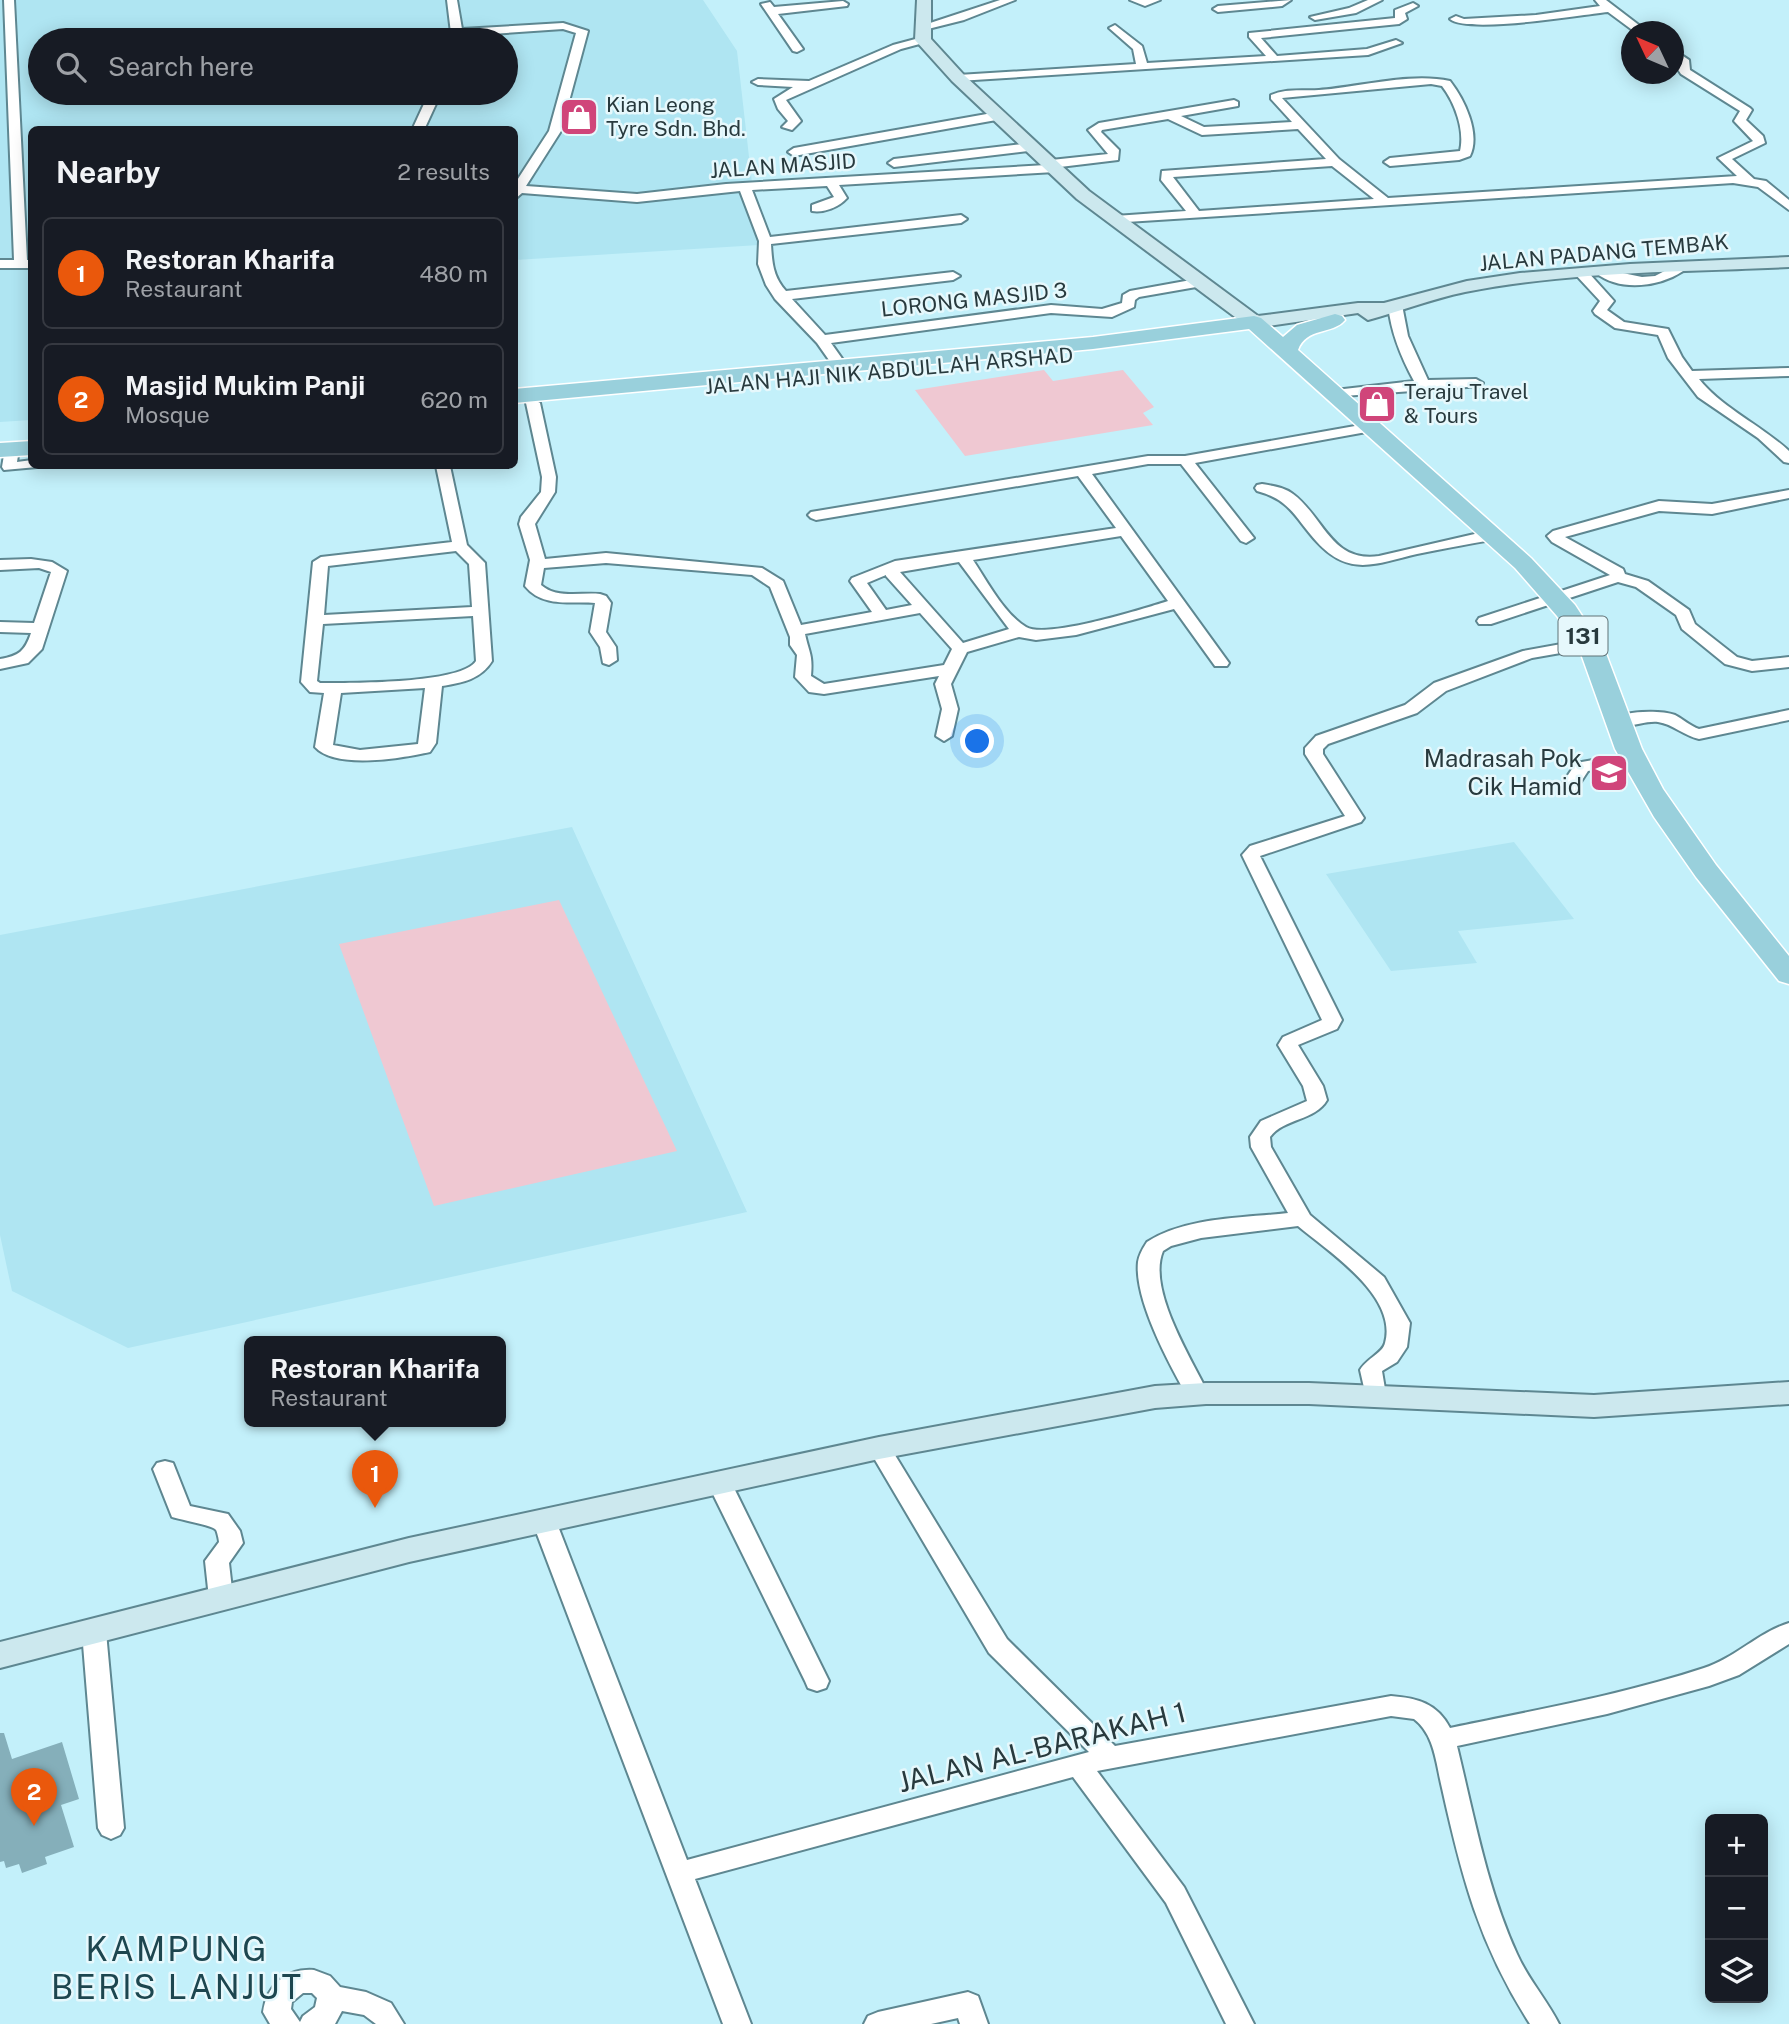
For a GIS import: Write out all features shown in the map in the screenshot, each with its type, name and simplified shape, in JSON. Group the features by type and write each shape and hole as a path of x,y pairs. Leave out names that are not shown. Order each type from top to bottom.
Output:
{"main road":[{"path":"924,0 923,34 958,78 1115,220 1228,301 1258,326"},
{"name":"JALAN PADANG TEMBAK","path":"1258,326 1327,317 1364,316 1389,306 1506,282 1582,274 1789,262"},
{"path":"1228,301 1263,313 1327,317"},
{"path":"1286,352 1289,339 1296,333 1327,317"},
{"name":"131","path":"1258,326 1523,563 1556,598 1590,644 1633,758 1697,857 1789,975"},
{"name":"JALAN HAJI NIK ABDULLAH ARSHAD","path":"521,401 1258,326"},
{"name":"JALAN HAJI NIK ABDULLAH ARSHAD","path":"521,401 1042,358 1258,326"},
{"path":"11,446 28,438"},
{"path":"0,1655 409,1550 878,1448 1078,1409 1197,1393 1375,1395 1566,1406 1789,1393"}],"street":[{"path":"0,264 26,264 9,0"},
{"path":"452,0 455,28"},
{"path":"764,0 797,49"},
{"path":"788,127 795,121 784,109 780,99 960,18 1010,0"},
{"path":"1135,0 1145,3 1155,0"},
{"path":"1218,9 1296,8 1352,11 1377,0"},
{"path":"1600,0 1627,21"},
{"path":"771,11 843,4"},
{"path":"1274,59 1252,36 1399,21 1399,12 1413,6"},
{"path":"1293,31 1296,8"},
{"path":"1456,19 1462,22 1536,18 1609,8"},
{"path":"518,30 563,26 583,31 555,131 518,188"},
{"path":"1115,28 1138,48 1142,66"},
{"path":"1319,43 1331,56"},
{"path":"958,78 1331,56 1368,52 1396,44"},
{"path":"817,68 840,72"},
{"path":"1684,70 1746,110 1740,121 1759,139 1759,143 1724,158 1749,180"},
{"path":"1383,200 1335,162 1275,97 1282,94 1320,93 1431,81 1446,83 1469,139 1466,153 1459,156 1390,162"},
{"path":"758,82 805,86"},
{"path":"1169,115 1234,104"},
{"path":"420,126 429,105"},
{"path":"1169,115 1202,131 1302,125"},
{"name":"JALAN MASJID","path":"518,191 637,198 745,187 1053,166 1112,158 1115,154 1094,130 1169,115"},
{"path":"794,152 998,116"},
{"path":"894,163 1032,146"},
{"path":"1193,211 1165,176 1174,172 1335,162"},
{"path":"1115,220 1193,211 1749,180 1762,184 1789,206"},
{"path":"816,208 835,203 841,198 830,181"},
{"path":"745,187 765,241 765,264 773,285 822,340 841,367"},
{"path":"765,241 961,219"},
{"path":"1582,274 1606,301 1600,311 1620,326 1663,332 1675,358 1715,404 1763,435 1789,459"},
{"path":"780,296 953,276"},
{"name":"LORONG MASJID 3","path":"822,340 1051,309 1068,308 1102,313 1125,308 1129,304 1128,298 1135,293 1202,282"},
{"path":"1389,306 1402,345 1423,384"},
{"path":"1689,375 1789,372"},
{"path":"1335,394 1423,384 1476,383"},
{"path":"521,401 549,477 548,492 529,517 527,524 535,544 538,564 533,586 538,592 553,598 592,597 603,603 598,632 608,647 609,660"},
{"path":"816,515 1151,460 1185,460 1372,427"},
{"path":"11,446 9,467 28,465"},
{"path":"1185,460 1247,538"},
{"path":"444,469 460,545 477,563 484,661 477,671 457,679 434,682 333,688 316,688 309,682 321,562 460,545"},
{"path":"1083,471 1221,663"},
{"path":"1262,488 1283,492 1306,516 1322,541 1359,561 1383,560 1410,551 1492,535"},
{"path":"1618,577 1617,572 1555,536 1659,506 1712,509 1789,494"},
{"path":"882,615 858,581 895,566 1124,531"},
{"path":"963,556 1021,631"},
{"path":"538,564 606,558 756,571 777,584 798,645 806,658 803,677 815,688 824,689 950,669"},
{"path":"0,565 40,565 55,568 59,572 42,628 30,655 14,663 0,664"},
{"path":"895,566 891,570 892,573 960,649"},
{"path":"1485,621 1618,577 1642,584 1684,613 1688,626 1731,662 1752,666 1789,663"},
{"path":"944,736 950,709 943,684 960,649 1021,631 1041,634 1124,621 1178,603"},
{"path":"795,631 923,608"},
{"path":"316,620 482,611"},
{"path":"0,627 42,628"},
{"path":"1375,1395 1371,1370 1376,1363 1389,1357 1396,1347 1399,1323 1376,1282 1302,1219 1261,1147 1260,1137 1268,1126 1314,1105 1317,1096 1288,1045 1294,1037 1329,1025 1332,1020 1251,855 1256,850 1355,818 1314,754 1314,748 1322,740 1411,709 1440,687 1529,654 1590,644"},
{"path":"333,688 324,747 336,754 354,756 424,748 427,743 434,682"},
{"path":"1619,721 1660,717 1699,734 1789,715"},
{"path":"1569,787 1581,767 1633,758"},
{"path":"1197,1393 1151,1291 1148,1265 1150,1254 1156,1245 1166,1239 1187,1234 1302,1219"},
{"path":"878,1448 998,1646 1110,1758"},
{"path":"165,1469 180,1511 216,1518 227,1526 231,1544 219,1558 217,1565 221,1598"},
{"path":"719,1482 817,1681"},
{"path":"544,1521 737,2024"},
{"path":"94,1632 110,1828"},
{"path":"1545,2024 1507,1962 1496,1936 1484,1902 1443,1739 1606,1704 1709,1676 1730,1668 1789,1632"},
{"name":"JALAN AL-BARAKAH 1","path":"678,1872 1110,1758 1391,1706 1424,1711 1436,1724 1443,1739"},
{"path":"1079,1766 1175,1895 1240,2024"},
{"path":"288,2024 280,2018 277,2005 283,1992 289,1987 312,1980 325,1986 323,2016 376,2007 384,2012 390,2024"},
{"path":"877,2024 968,2004 974,2024"}],"shaded area":[{"path":"0,0 703,0 737,51 759,245 518,260 518,126 28,126 28,420 0,422"},
{"path":"1044,370 1053,381 1123,370 1154,407 1143,413 1153,425 965,456 915,390"},
{"path":"572,827 747,1212 128,1348 12,1291 0,1235 0,935"},
{"path":"1514,842 1574,919 1458,931 1477,963 1391,971 1326,874"},
{"path":"559,900 677,1151 434,1206 339,944"}],"building":[{"path":"0,1733 4,1733 12,1759 62,1742 79,1799 61,1805 74,1847 45,1857 47,1864 22,1873 19,1864 6,1868 4,1861 0,1862"}],"place":[{"name":"Kian Leong Tyre Sdn. Bhd.","path":"579,117"},
{"name":"Teraju Travel & Tours","path":"1377,404"},
{"name":"Madrasah Pok Cik Hamid","path":"1609,773"},
{"name":"Restoran Kharifa","path":"375,1508"},
{"name":"Masjid Mukim Panji","path":"34,1826"}],"district":[{"name":"KAMPUNG BERIS LANJUT","path":"177,1968"}]}
